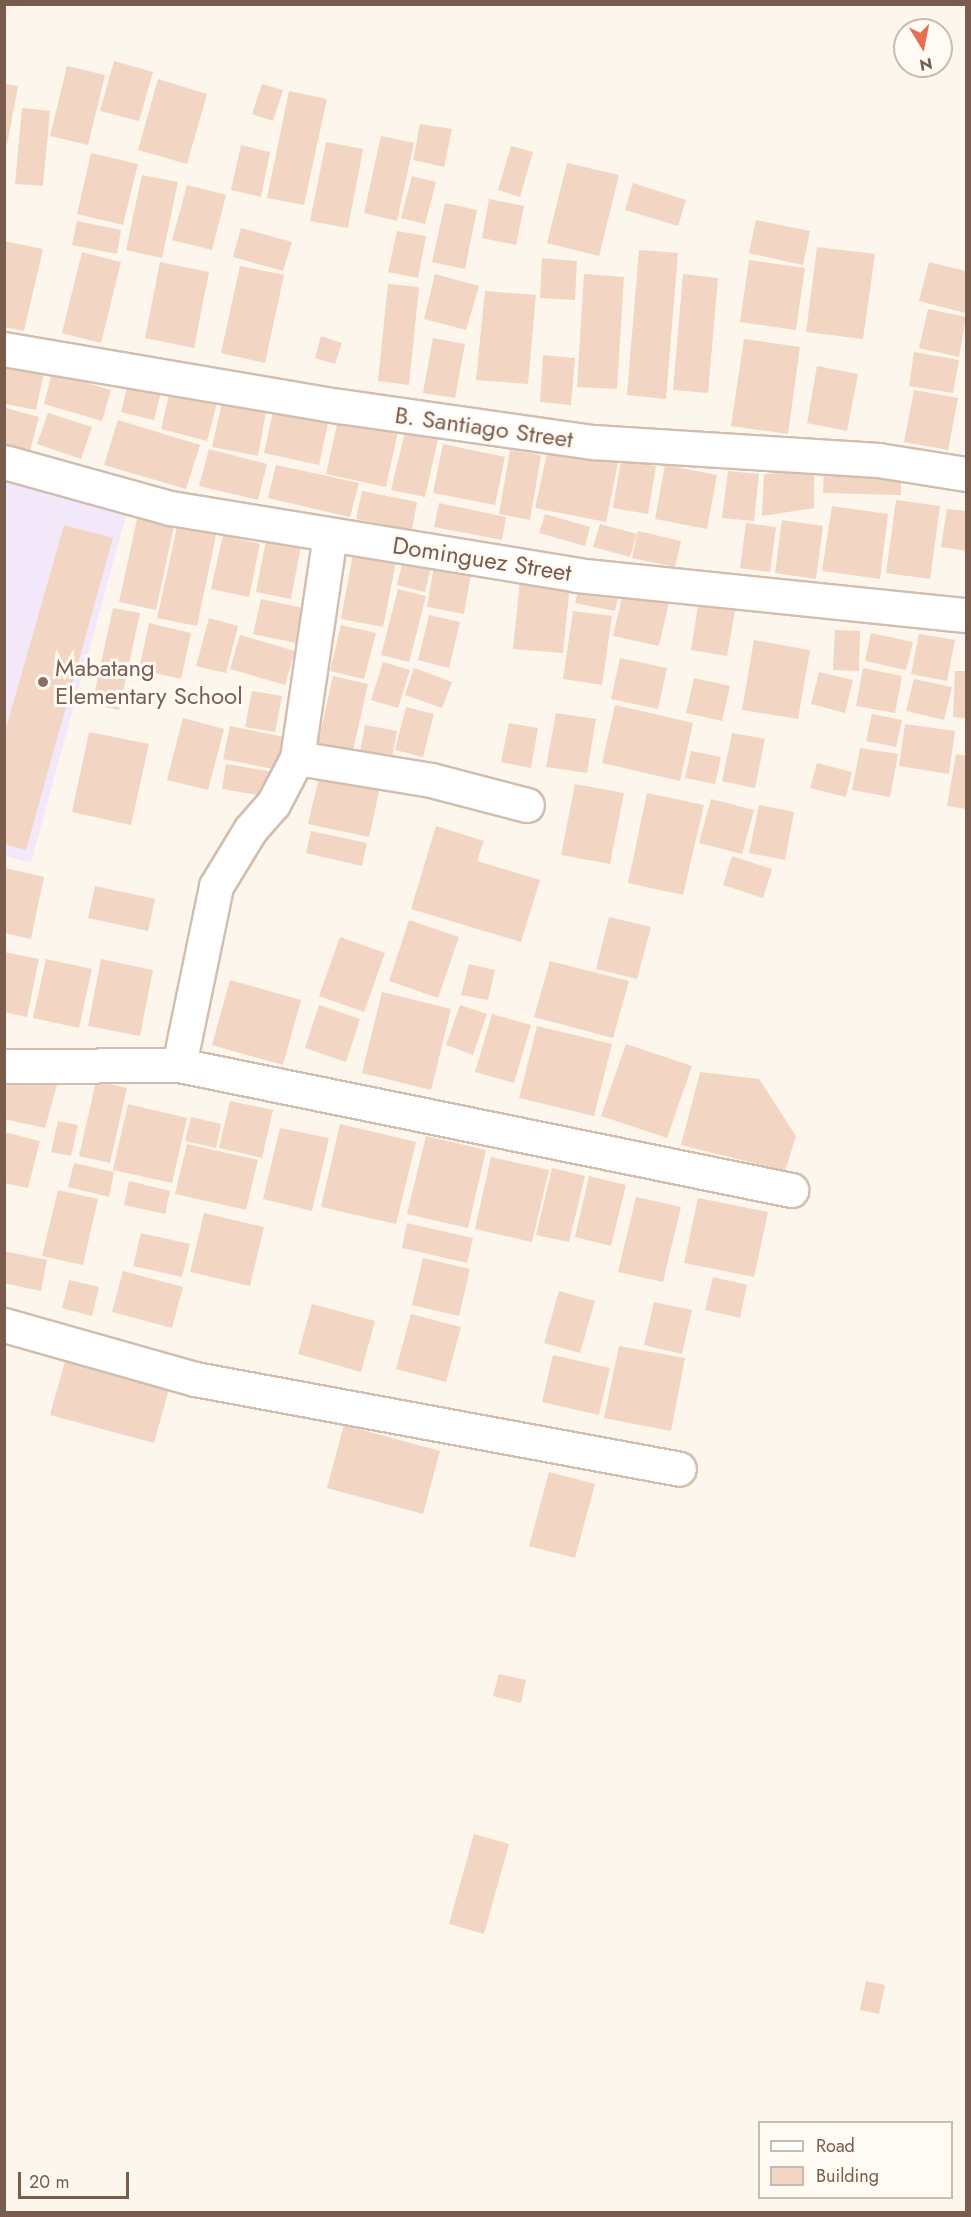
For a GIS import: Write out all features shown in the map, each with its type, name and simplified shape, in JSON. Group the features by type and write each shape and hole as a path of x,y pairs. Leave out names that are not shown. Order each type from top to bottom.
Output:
{"street":[{"name":"B. Santiago Street","path":"4,349 339,406 593,442 878,460 966,474"},
{"name":"Dominguez Street","path":"4,462 170,508 577,575 966,615"},
{"path":"179,1065 216,886 250,830 273,804 297,758 330,535"},
{"path":"297,758 431,780 527,805"},
{"path":"4,1066 179,1065 791,1190"},
{"path":"4,1324 195,1379 679,1469"}],"shaded area":[{"name":"Mabatang Elementary School","path":"4,471 128,508 31,863 5,856"}],"building":[{"path":"114,61 153,72 139,121 100,111"},
{"path":"67,66 105,75 88,145 50,136"},
{"path":"158,79 207,94 187,164 138,150"},
{"path":"4,84 18,86 7,145 4,144"},
{"path":"262,84 283,90 273,121 252,114"},
{"path":"289,91 327,99 304,205 267,198"},
{"path":"22,108 50,111 43,186 15,184"},
{"path":"420,124 452,129 444,167 413,160"},
{"path":"381,136 414,143 397,221 364,213"},
{"path":"326,142 363,149 348,228 310,221"},
{"path":"241,145 270,152 261,197 231,190"},
{"path":"511,146 533,152 520,197 498,190"},
{"path":"91,153 138,164 123,225 77,214"},
{"path":"567,163 619,175 599,256 547,243"},
{"path":"142,175 178,182 162,258 126,250"},
{"path":"412,176 436,182 425,224 401,218"},
{"path":"633,183 686,200 678,226 625,210"},
{"path":"187,185 226,195 212,250 172,240"},
{"path":"489,199 524,206 516,245 482,238"},
{"path":"445,203 477,210 465,269 432,262"},
{"path":"756,220 810,231 803,265 749,253"},
{"path":"77,221 121,230 117,254 72,245"},
{"path":"241,228 292,242 283,271 233,257"},
{"path":"397,231 426,236 418,278 388,272"},
{"path":"4,241 43,249 24,331 4,327"},
{"path":"817,247 875,254 863,339 806,332"},
{"path":"639,250 678,253 666,399 627,395"},
{"path":"82,252 121,262 101,343 62,333"},
{"path":"542,258 577,261 575,300 540,298"},
{"path":"749,260 805,268 796,330 740,322"},
{"path":"160,262 209,272 194,348 145,338"},
{"path":"929,262 966,271 966,313 919,301"},
{"path":"240,266 284,275 265,363 221,353"},
{"path":"435,274 479,286 466,330 424,319"},
{"path":"584,274 624,277 617,389 577,387"},
{"path":"683,274 718,278 708,393 673,390"},
{"path":"388,284 419,287 409,385 378,381"},
{"path":"485,291 536,295 528,384 476,380"},
{"path":"928,309 966,317 959,357 919,348"},
{"path":"321,336 342,343 335,364 315,358"},
{"path":"433,338 465,344 455,398 423,393"},
{"path":"744,339 800,347 788,434 731,426"},
{"path":"914,352 959,360 953,393 909,386"},
{"path":"543,355 575,358 571,405 540,402"},
{"path":"5,359 45,368 36,410 5,404"},
{"path":"817,366 858,374 847,431 807,423"},
{"path":"52,373 111,390 102,421 44,404"},
{"path":"128,384 161,392 154,420 121,412"},
{"path":"914,390 958,398 948,450 904,442"},
{"path":"170,391 217,403 207,441 161,429"},
{"path":"222,403 266,412 258,456 212,447"},
{"path":"6,408 39,417 30,451 4,445"},
{"path":"273,411 328,423 319,465 264,453"},
{"path":"48,413 92,427 81,459 37,444"},
{"path":"118,420 200,445 186,489 104,465"},
{"path":"338,420 398,432 386,487 326,474"},
{"path":"405,432 438,439 425,497 391,490"},
{"path":"443,444 505,457 495,505 433,493"},
{"path":"209,449 267,464 258,500 199,486"},
{"path":"548,449 618,463 606,522 535,508"},
{"path":"510,450 541,455 530,520 499,514"},
{"path":"621,460 656,466 648,514 613,508"},
{"path":"276,465 359,483 350,517 268,498"},
{"path":"665,465 717,475 707,529 655,519"},
{"path":"824,468 901,471 901,495 823,493"},
{"path":"728,471 759,474 754,521 722,518"},
{"path":"814,471 814,508 762,516 764,474"},
{"path":"362,491 417,502 412,530 356,519"},
{"path":"896,500 940,506 930,579 886,573"},
{"path":"439,503 506,517 502,540 434,527"},
{"path":"832,506 888,514 880,579 822,571"},
{"path":"947,509 966,511 966,551 941,547"},
{"path":"139,510 176,517 156,610 119,602"},
{"path":"545,514 590,527 585,546 539,533"},
{"path":"179,518 218,526 197,626 157,618"},
{"path":"782,520 823,526 816,579 775,573"},
{"path":"746,523 776,527 770,572 740,568"},
{"path":"600,524 637,534 630,557 593,547"},
{"path":"64,525 113,538 26,850 4,844 4,735"},
{"path":"638,531 681,541 675,567 632,558"},
{"path":"223,535 260,544 249,597 211,589"},
{"path":"266,540 301,546 291,599 256,592"},
{"path":"353,554 396,562 383,627 341,619"},
{"path":"404,556 432,563 425,592 397,585"},
{"path":"434,566 471,573 464,614 427,607"},
{"path":"520,580 570,584 563,653 513,649"},
{"path":"580,583 619,592 615,611 575,603"},
{"path":"624,588 670,598 659,646 613,636"},
{"path":"398,589 426,596 409,662 381,655"},
{"path":"261,599 308,609 301,644 253,634"},
{"path":"698,605 735,611 727,656 691,650"},
{"path":"113,608 140,613 119,710 92,704"},
{"path":"573,611 612,616 602,685 563,679"},
{"path":"429,615 460,622 449,668 418,660"},
{"path":"209,618 238,626 226,673 196,666"},
{"path":"149,623 191,633 181,679 139,669"},
{"path":"341,625 376,633 364,679 330,671"},
{"path":"835,630 860,631 859,671 833,670"},
{"path":"871,633 913,642 906,670 865,661"},
{"path":"919,634 955,640 947,681 911,674"},
{"path":"240,635 295,651 285,685 230,669"},
{"path":"754,640 810,650 798,719 742,710"},
{"path":"620,658 667,668 658,709 611,699"},
{"path":"383,662 410,670 398,708 371,700"},
{"path":"414,668 452,682 442,708 405,695"},
{"path":"863,668 902,676 895,713 856,706"},
{"path":"955,671 966,671 966,718 953,717"},
{"path":"819,672 853,680 845,713 811,704"},
{"path":"333,676 368,684 353,751 318,743"},
{"path":"694,678 730,686 722,721 686,713"},
{"path":"914,679 952,687 944,720 906,711"},
{"path":"252,691 282,696 275,732 245,727"},
{"path":"615,705 693,723 680,781 602,763"},
{"path":"406,707 434,714 423,757 395,750"},
{"path":"556,713 596,719 587,773 546,767"},
{"path":"872,714 902,720 896,747 866,741"},
{"path":"183,718 224,729 208,790 167,780"},
{"path":"509,723 538,728 531,768 501,762"},
{"path":"905,724 955,731 949,774 899,766"},
{"path":"365,725 397,731 392,758 360,752"},
{"path":"230,726 284,737 278,770 223,759"},
{"path":"89,732 149,744 131,825 72,812"},
{"path":"732,733 765,739 755,788 722,781"},
{"path":"860,748 898,754 890,797 852,790"},
{"path":"691,751 721,757 715,784 685,778"},
{"path":"956,754 966,756 966,809 947,806"},
{"path":"817,763 852,772 846,797 810,788"},
{"path":"226,764 274,772 270,797 222,789"},
{"path":"321,769 381,783 369,837 308,824"},
{"path":"575,784 624,793 610,864 561,855"},
{"path":"647,793 704,805 683,895 628,883"},
{"path":"711,799 754,810 742,854 699,843"},
{"path":"759,805 794,812 785,860 749,853"},
{"path":"436,826 484,841 477,861 540,880 521,942 411,909"},
{"path":"311,831 367,843 362,866 306,853"},
{"path":"732,856 772,869 763,898 723,885"},
{"path":"5,868 44,877 31,939 4,933"},
{"path":"95,886 155,899 148,931 88,918"},
{"path":"609,917 651,927 637,979 596,969"},
{"path":"409,920 459,937 438,998 389,981"},
{"path":"340,937 385,953 364,1012 319,996"},
{"path":"4,952 39,959 27,1017 4,1012"},
{"path":"46,959 92,969 79,1028 33,1018"},
{"path":"101,959 153,970 140,1036 88,1026"},
{"path":"550,961 629,981 613,1038 534,1017"},
{"path":"469,964 495,970 488,1000 461,995"},
{"path":"230,980 301,1000 283,1065 212,1045"},
{"path":"382,992 451,1009 431,1090 362,1073"},
{"path":"319,1005 360,1019 346,1062 305,1048"},
{"path":"460,1005 487,1014 473,1055 446,1045"},
{"path":"492,1014 531,1025 514,1083 475,1072"},
{"path":"537,1026 612,1044 594,1116 519,1098"},
{"path":"626,1044 692,1066 667,1138 601,1116"},
{"path":"700,1072 759,1079 796,1136 785,1171 681,1145"},
{"path":"96,1081 127,1088 110,1163 79,1156"},
{"path":"4,1084 57,1085 45,1128 4,1119"},
{"path":"230,1101 273,1110 262,1158 219,1148"},
{"path":"128,1104 187,1118 172,1183 113,1170"},
{"path":"191,1117 221,1124 216,1148 185,1141"},
{"path":"58,1121 78,1125 71,1156 51,1152"},
{"path":"340,1124 416,1142 396,1224 321,1207"},
{"path":"280,1128 329,1138 312,1211 263,1199"},
{"path":"4,1132 40,1141 28,1188 4,1183"},
{"path":"426,1136 486,1150 468,1228 407,1214"},
{"path":"187,1144 258,1160 246,1210 175,1194"},
{"path":"491,1157 549,1170 532,1242 475,1229"},
{"path":"74,1163 114,1172 109,1197 68,1187"},
{"path":"552,1168 585,1176 569,1242 536,1235"},
{"path":"589,1176 626,1185 611,1246 575,1237"},
{"path":"129,1181 170,1191 165,1214 124,1205"},
{"path":"58,1190 98,1199 83,1265 42,1256"},
{"path":"636,1197 681,1207 663,1282 618,1272"},
{"path":"698,1198 768,1212 754,1277 684,1263"},
{"path":"204,1213 264,1227 250,1286 190,1272"},
{"path":"407,1223 473,1238 467,1263 402,1248"},
{"path":"141,1233 190,1244 182,1277 133,1266"},
{"path":"4,1251 47,1260 41,1291 4,1283"},
{"path":"423,1258 470,1269 459,1316 412,1305"},
{"path":"123,1271 183,1287 172,1328 112,1312"},
{"path":"713,1277 747,1285 740,1318 705,1310"},
{"path":"69,1280 99,1287 92,1316 62,1308"},
{"path":"559,1291 595,1301 580,1353 544,1343"},
{"path":"654,1302 692,1310 682,1354 644,1345"},
{"path":"312,1304 375,1321 361,1372 298,1354"},
{"path":"411,1314 461,1327 446,1382 396,1369"},
{"path":"619,1346 685,1358 671,1431 604,1418"},
{"path":"553,1355 610,1368 599,1415 542,1402"},
{"path":"65,1361 169,1389 154,1443 50,1415"},
{"path":"344,1425 440,1451 423,1514 327,1488"},
{"path":"549,1472 595,1484 575,1558 529,1546"},
{"path":"499,1674 526,1680 521,1703 493,1696"},
{"path":"474,1834 509,1844 484,1934 449,1924"},
{"path":"866,1981 885,1985 879,2014 860,2010"}],"place":[{"name":"Mabatang Elementary School","path":"43,682"}]}
